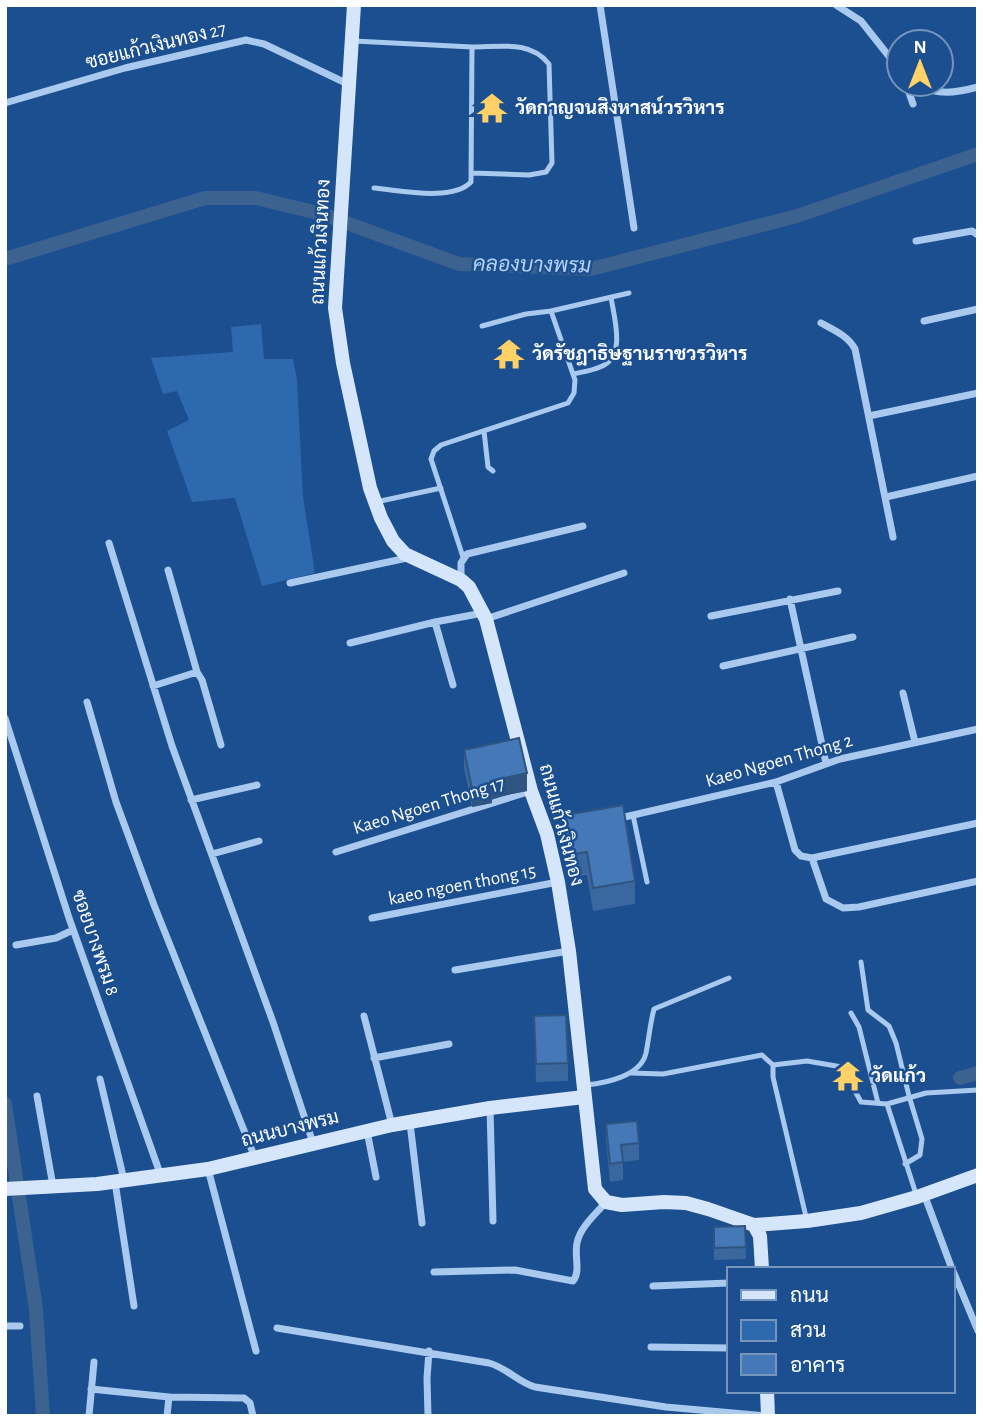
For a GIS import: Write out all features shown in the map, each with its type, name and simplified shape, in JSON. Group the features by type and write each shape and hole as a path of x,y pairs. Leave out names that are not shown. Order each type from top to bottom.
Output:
{"street":[{"name":"ถนนแก้วเงินทอง","path":"355,5 335,308 343,363 370,488 393,541 411,557 469,587 484,616 531,791 551,834 569,951 592,1180 594,1189 606,1202"},
{"path":"600,5 634,228"},
{"path":"839,6 861,21 885,51"},
{"name":"ซอยแก้วเงินทอง 27","path":"5,103 125,68 246,40 264,44 350,85"},
{"path":"955,93 978,87"},
{"path":"911,98 913,104"},
{"path":"916,241 972,231 978,235"},
{"path":"923,321 978,309"},
{"path":"821,323 852,342 855,349 893,537"},
{"path":"869,416 978,393"},
{"path":"886,497 978,477"},
{"path":"460,580 463,557 475,550 583,526"},
{"path":"109,543 191,800 274,1022 313,1143"},
{"path":"290,583 411,557"},
{"path":"168,570 197,672 202,680 222,745"},
{"path":"350,643 435,622 484,616 624,573"},
{"path":"711,616 838,591"},
{"path":"790,599 826,763"},
{"path":"435,622 453,685"},
{"path":"723,666 853,638"},
{"path":"153,686 197,672"},
{"path":"903,693 915,742"},
{"path":"87,702 116,802 255,1158"},
{"name":"ซอยบางพรม 8","path":"5,718 73,930 161,1176"},
{"name":"Kaeo Ngoen Thong 2","path":"607,821 776,782 826,763 978,729"},
{"path":"776,782 795,850 801,856 812,859 978,823"},
{"path":"191,800 257,785"},
{"name":"Kaeo Ngoen Thong 17","path":"336,852 531,791"},
{"path":"212,854 259,841"},
{"path":"812,859 826,898 843,908 859,907 978,881"},
{"name":"kaeo ngoen thong 15","path":"372,918 558,883"},
{"path":"16,945 56,938 73,930"},
{"path":"455,970 569,951"},
{"path":"364,1016 392,1125"},
{"path":"374,1058 449,1044"},
{"path":"100,1079 120,1181 134,1306"},
{"name":"ถนนบางพรม","path":"15,1189 120,1181 208,1169 367,1130 583,1091"},
{"path":"37,1096 53,1186"},
{"path":"490,1108 494,1221"},
{"path":"410,1122 422,1223"},
{"path":"367,1130 376,1177"},
{"path":"208,1169 256,1351"},
{"path":"433,1272 515,1270 573,1281 578,1273 576,1246 579,1234 606,1202 622,1205 686,1203 754,1225 861,1213 921,1196 978,1175"},
{"path":"921,1196 952,1267"},
{"path":"754,1225 760,1236 762,1267"},
{"path":"955,1275 978,1331"},
{"path":"653,1286 727,1283"},
{"path":"5,1326 20,1326"},
{"path":"277,1328 429,1351 500,1366 525,1385 666,1407 767,1416 767,1393"},
{"path":"651,1347 727,1348"},
{"path":"428,1416 429,1351"},
{"path":"89,1416 94,1362"},
{"path":"92,1389 169,1397 244,1398 250,1403 254,1416"},
{"path":"167,1416 169,1397"}],"lane":[{"path":"353,40 472,47 524,47 540,53 548,64 552,163 546,172 529,175 472,173"},
{"path":"374,188 444,194 464,189 471,182 472,47"},
{"path":"482,326 629,293"},
{"path":"573,374 602,367 611,360 617,348 611,297"},
{"path":"463,557 431,459 434,451 441,445 568,403 574,393 575,380 551,312"},
{"path":"484,431 488,467 493,471"},
{"path":"376,502 441,488"},
{"path":"633,815 647,882"},
{"path":"860,962 868,1010 889,1026 922,1139 920,1155 905,1164"},
{"path":"631,1073 646,1055 654,1009 729,978"},
{"path":"851,1013 859,1027 878,1103"},
{"path":"583,1091 631,1073 663,1074 762,1055 773,1065 773,1077 807,1221"},
{"path":"773,1065 807,1061 842,1067 861,1102 887,1104 926,1093 978,1090"},
{"path":"887,1104 905,1164 921,1196"}],"green space":[{"path":"261,324 264,359 293,359 297,380 303,497 315,573 262,586 235,498 192,502 167,431 189,420 177,391 163,394 151,358 233,352 231,327"}],"building":[{"path":"519,738 527,773 491,781 492,785 472,789 464,750"},
{"path":"623,805 635,881 593,888 587,852 567,855 560,816"},
{"path":"566,1015 568,1063 536,1064 534,1016"},
{"path":"637,1121 639,1143 621,1145 623,1162 610,1164 606,1124"},
{"path":"745,1226 746,1247 714,1248 714,1227"}],"waterway":[{"name":"คลองบางพรม","path":"5,259 205,198 256,198 322,214 459,264 591,269 797,216 978,154"},
{"path":"960,1078 978,1073"},
{"path":"5,1104 36,1309 43,1416"}],"place":[{"name":"วัดกาญจนสิงหาสน์วรวิหาร","path":"492,108"},
{"name":"วัดรัชฎาธิษฐานราชวรวิหาร","path":"509,354"},
{"name":"วัดแก้ว","path":"848,1076"}]}
